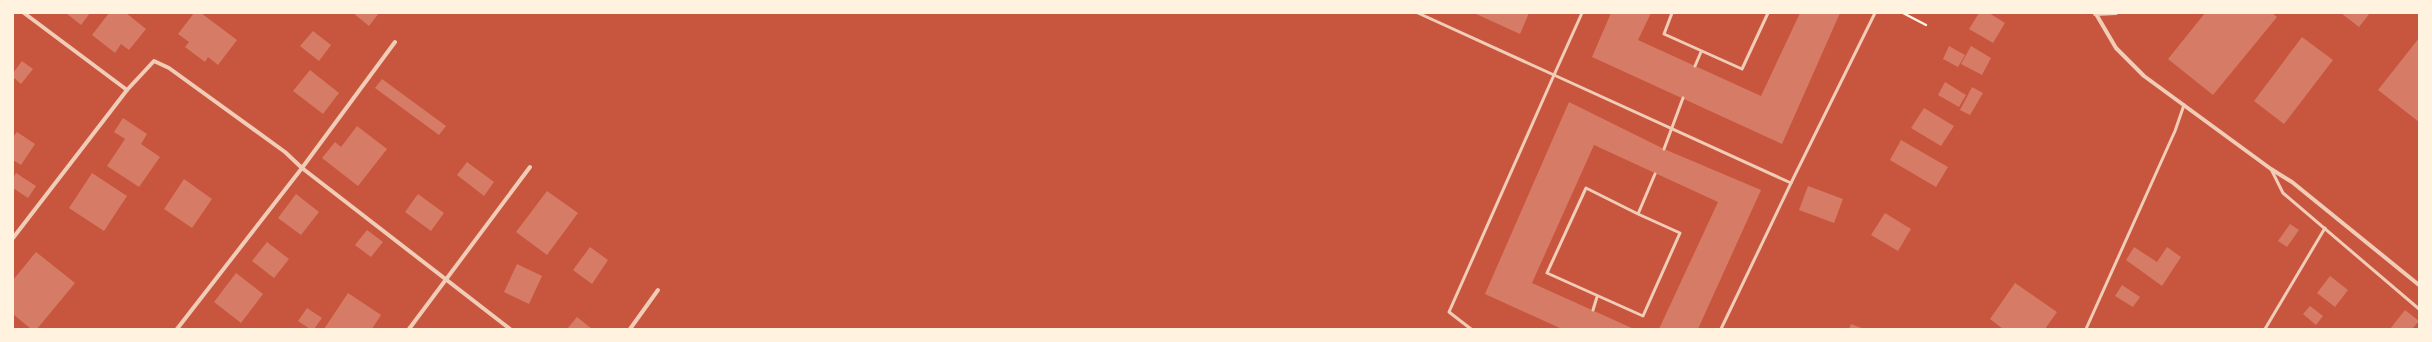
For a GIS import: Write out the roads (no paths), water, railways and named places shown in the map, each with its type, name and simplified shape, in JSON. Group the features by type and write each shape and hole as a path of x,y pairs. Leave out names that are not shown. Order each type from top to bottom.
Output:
{"street":[{"path":"24,13 127,90"},
{"path":"2094,13 2116,13"},
{"path":"2094,13 2116,48 2144,76 2271,169 2292,182 2419,285"},
{"path":"177,329 302,168 395,42"},
{"path":"13,238 127,90 154,61 169,68 285,152 302,168 510,329"},
{"path":"409,329 530,167"},
{"path":"630,329 658,290"}],"lane":[{"path":"1418,13 1670,130 1791,183"},
{"path":"1471,329 1449,312 1582,13"},
{"path":"1672,13 1664,34 1701,52 1742,69 1768,13"},
{"path":"1721,329 1875,13"},
{"path":"1695,66 1701,52"},
{"path":"1664,149 1683,98"},
{"path":"2086,329 2175,131 2184,105"},
{"path":"2271,169 2283,193 2419,309"},
{"path":"1638,214 1655,174"},
{"path":"1586,188 1638,214 1680,233 1643,316 1597,297 1547,273 1586,188"},
{"path":"2265,329 2325,228"},
{"path":"1593,310 1597,297"}]}
